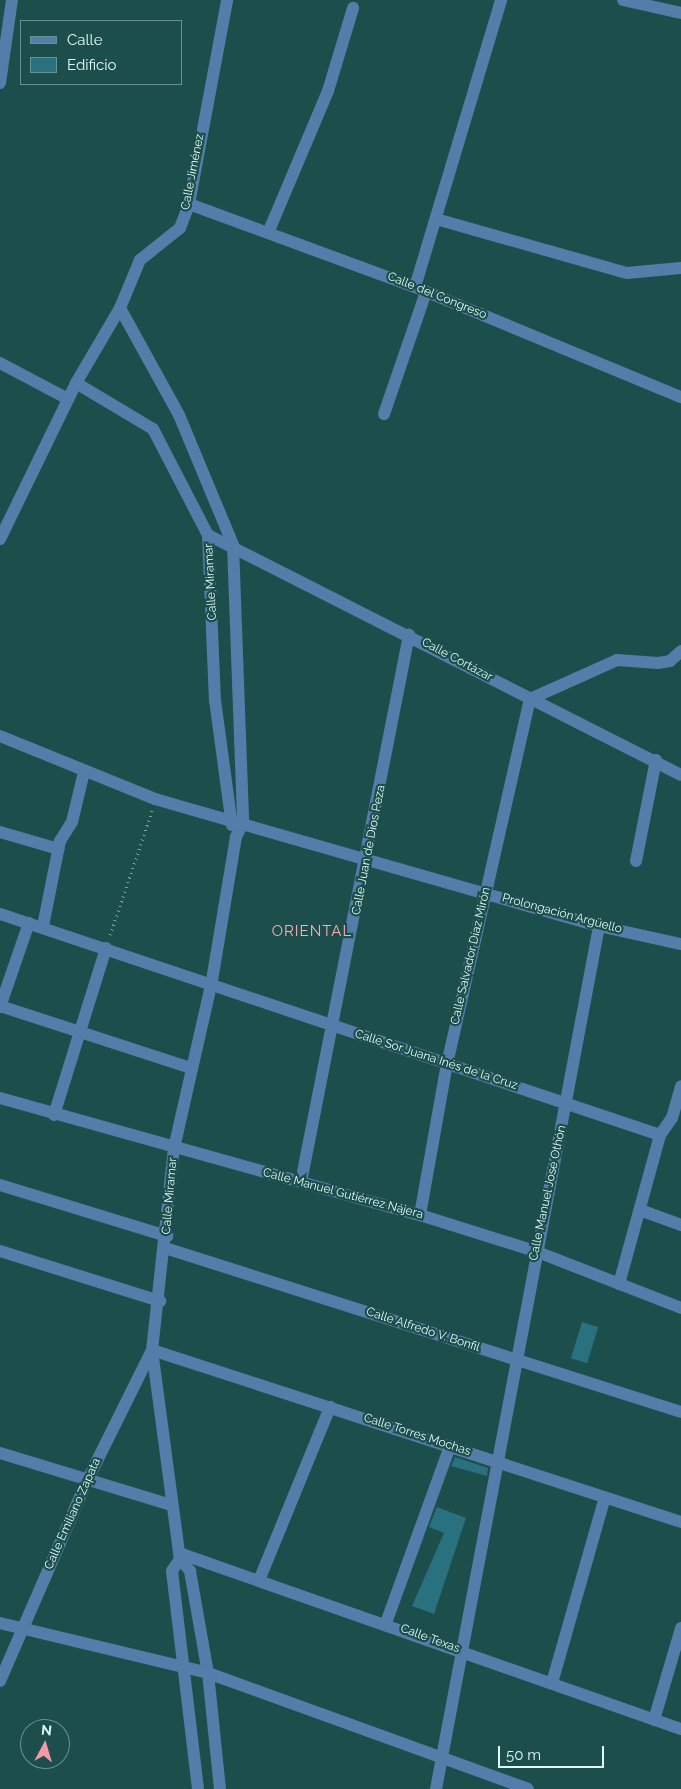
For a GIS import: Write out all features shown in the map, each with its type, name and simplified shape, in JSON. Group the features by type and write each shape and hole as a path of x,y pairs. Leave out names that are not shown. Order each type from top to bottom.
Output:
{"street":[{"path":"0,83 12,0"},
{"name":"Calle Jiménez","path":"0,539 76,383 120,308 140,260 180,228 189,204 227,0"},
{"path":"384,414 421,289 436,219 501,0"},
{"path":"623,0 681,13"},
{"path":"268,233 328,91 354,8"},
{"name":"Calle del Congreso","path":"189,204 421,289 681,397"},
{"path":"436,219 627,273 681,268"},
{"path":"120,308 179,415 233,545"},
{"path":"0,363 68,399"},
{"name":"Calle Miramar","path":"76,383 154,429 208,535 215,700 230,820 236,837"},
{"name":"Calle Cortázar","path":"208,535 233,545 530,699 656,760 681,775"},
{"name":"Calle Miramar","path":"220,1789 208,1673 190,1570 179,1556 152,1350 160,1301 174,1148 212,982 236,837 243,823 233,545"},
{"name":"Calle Juan de Dios Peza","path":"301,1182 368,857 409,635"},
{"path":"530,699 616,660 658,663 670,661 681,651"},
{"name":"Calle Salvador Díaz Mirón","path":"420,1214 447,1064 530,699"},
{"name":"Prolongación Argüello","path":"0,736 84,772 155,799 368,857 599,926 681,944"},
{"path":"636,861 656,760"},
{"path":"43,926 58,849 72,822 84,772"},
{"path":"0,832 58,849"},
{"name":"Calle Sor Juana Inés de la Cruz","path":"0,914 43,926 212,982 334,1026 660,1134"},
{"path":"29,923 0,1006 191,1068"},
{"name":"Calle Manuel José Othón","path":"436,1789 444,1758 499,1462 535,1251 567,1102 599,926"},
{"path":"54,1115 78,1031 106,948"},
{"path":"619,1284 660,1134 677,1121 681,1086"},
{"name":"Calle Manuel Gutiérrez Nájera","path":"0,1098 54,1115 420,1214 535,1251 681,1308"},
{"name":"Calle Alfredo V. Bonfil","path":"0,1185 516,1360 681,1412"},
{"path":"640,1210 681,1225"},
{"path":"0,1251 160,1301"},
{"name":"Calle Torres Mochas","path":"152,1350 681,1522"},
{"name":"Calle Emiliano Zapata","path":"0,1681 88,1479 152,1350"},
{"path":"260,1578 330,1407"},
{"path":"386,1623 450,1446"},
{"path":"0,1453 171,1505"},
{"path":"552,1684 605,1497"},
{"name":"Calle Miramar","path":"179,1556 172,1570 182,1668 198,1789"},
{"name":"Calle Texas","path":"179,1556 260,1578 681,1729"},
{"path":"0,1623 208,1673 528,1789"},
{"path":"654,1720 681,1628"}],"path":[{"path":"106,948 155,799"}],"building":[{"path":"582,1322 598,1327 587,1363 571,1358"},
{"path":"455,1457 488,1468 487,1476 451,1466"},
{"path":"437,1507 466,1518 434,1614 412,1606 444,1533 429,1527"}],"district":[{"name":"ORIENTAL","path":"312,932"}]}
